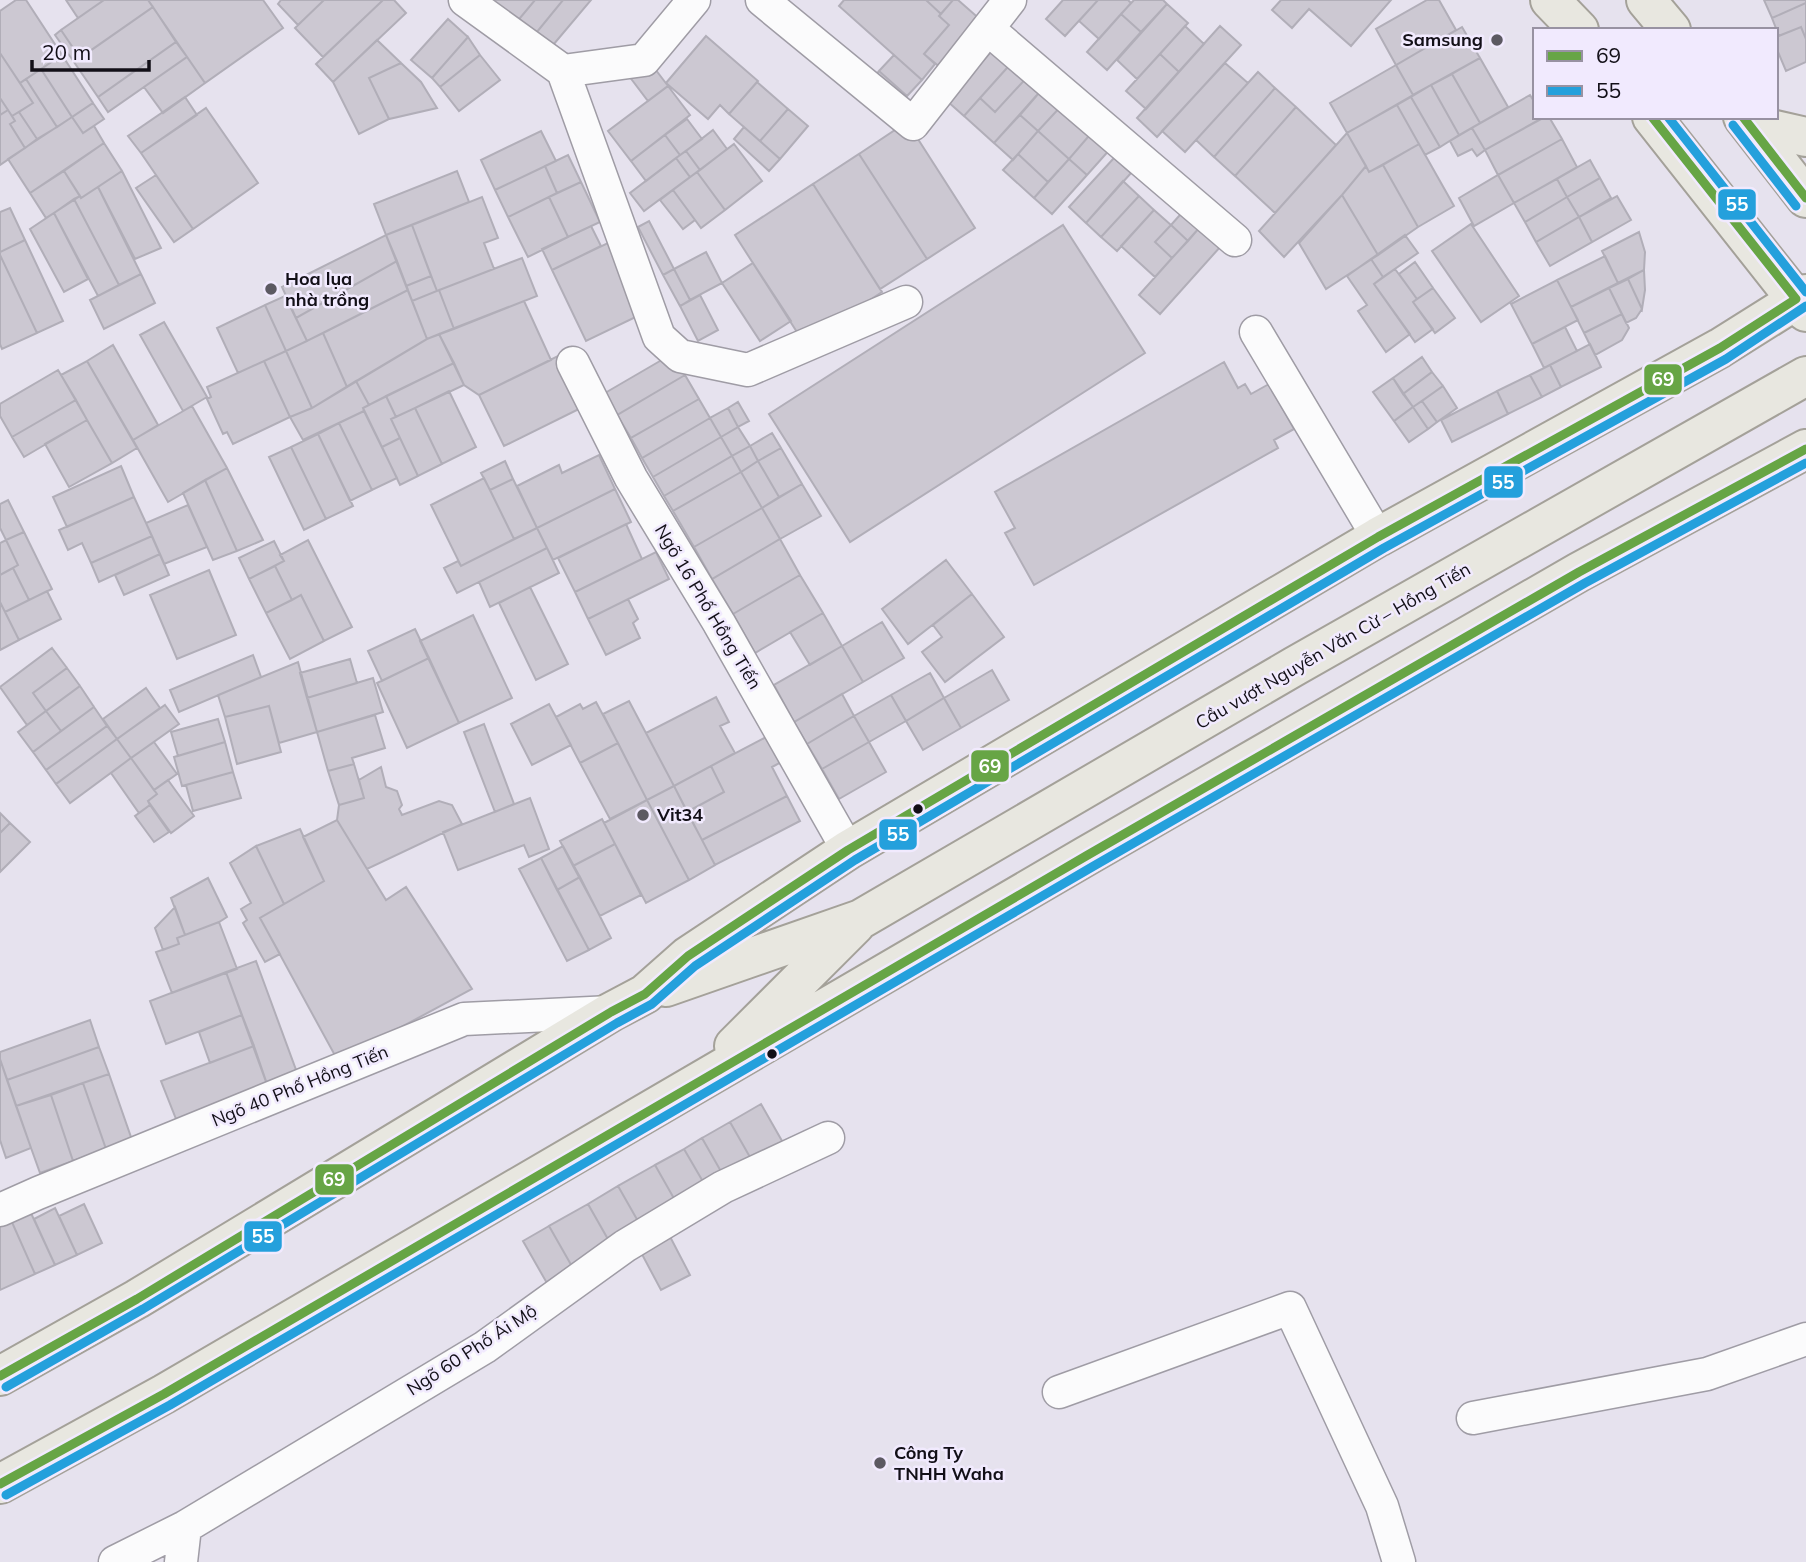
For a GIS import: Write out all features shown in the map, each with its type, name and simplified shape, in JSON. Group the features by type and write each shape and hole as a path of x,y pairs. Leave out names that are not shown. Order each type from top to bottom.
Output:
{"main road":[{"path":"1550,0 1576,28"},
{"path":"645,994 688,956 848,850 1378,537 1803,302 1654,119"},
{"path":"1746,121 1806,137"},
{"path":"1746,121 1806,198"},
{"name":"Cầu vượt Nguyễn Văn Cừ – Hồng Tiến","path":"861,919 1294,666 1806,376"},
{"path":"0,1484 164,1394 1567,579 1806,449"},
{"path":"0,1376 137,1299 611,1012 645,994 861,919"},
{"path":"696,1084 861,919"}],"street":[{"path":"466,0 562,71 659,337 680,356 748,370 906,302"},
{"path":"562,71 644,60 694,0"},
{"path":"762,0 912,124 1010,0"},
{"path":"988,29 1235,240"},
{"path":"1256,332 1378,537"},
{"name":"Ngõ 16 Phố Hồng Tiến","path":"573,363 631,478 719,622 848,850"},
{"name":"Ngõ 40 Phố Hồng Tiến","path":"0,1210 464,1020 611,1012"},
{"name":"Ngõ 60 Phố Ái Mộ","path":"115,1562 185,1527 485,1347 625,1246 723,1187 828,1138"},
{"path":"1059,1392 1290,1308 1382,1506 1399,1562"},
{"path":"1473,1418 1707,1374 1806,1339"},
{"path":"181,1562 185,1527"}],"building":[{"path":"16,0 26,0 62,55 20,83 0,53 0,11"},
{"path":"66,0 104,0 78,18"},
{"path":"104,0 148,0 153,7 80,58 61,30"},
{"path":"148,0 263,0 283,28 205,83"},
{"path":"281,0 324,0 298,25 278,4"},
{"path":"324,0 382,1 323,57 295,28"},
{"path":"383,0 394,0 406,13 333,82 316,64"},
{"path":"489,0 535,0 515,24"},
{"path":"535,0 563,0 532,38 515,24"},
{"path":"563,0 591,0 548,51 532,38"},
{"path":"844,0 926,0 941,14 939,16 949,25 924,54 935,64 922,80 839,6"},
{"path":"926,0 953,0 941,14"},
{"path":"953,0 958,0 982,21 941,68 924,54 949,25 939,16"},
{"path":"1063,0 1098,0 1065,36 1046,19"},
{"path":"1098,0 1128,0 1131,3 1099,39 1079,21"},
{"path":"1134,0 1163,0 1167,4 1141,32 1121,14"},
{"path":"1281,0 1391,0 1351,46 1309,9 1292,28 1272,10"},
{"path":"1427,0 1439,0 1456,30 1396,65 1376,29"},
{"path":"1764,0 1806,0 1806,3 1772,18"},
{"path":"1806,3 1806,39 1801,27 1779,36 1772,18"},
{"path":"1167,4 1188,23 1137,79 1117,60"},
{"path":"153,7 176,42 98,97 74,62"},
{"path":"1121,14 1141,32 1107,70 1087,52"},
{"path":"448,19 468,37 432,78 411,60"},
{"path":"1185,26 1204,44 1179,72 1160,54"},
{"path":"1220,26 1241,45 1157,137 1137,118"},
{"path":"1462,27 1480,58 1413,95 1396,65"},
{"path":"1801,27 1806,39 1806,62 1786,71 1778,52 1778,36"},
{"path":"61,30 80,58 74,62 55,35"},
{"path":"706,36 758,81 729,114 720,105 708,119 666,83"},
{"path":"468,37 480,55 440,87 432,78"},
{"path":"377,40 401,63 369,78 389,119 359,134 333,82"},
{"path":"176,42 187,57 108,112 98,97"},
{"path":"998,44 1015,59 964,116 947,101"},
{"path":"0,53 33,103 12,116 0,98"},
{"path":"1160,54 1179,72 1146,109 1126,91"},
{"path":"62,55 93,103 72,117 41,69"},
{"path":"480,55 500,80 459,111 440,87"},
{"path":"894,55 922,80 907,96 879,71"},
{"path":"187,57 205,83 163,113 144,87"},
{"path":"1480,58 1508,107 1480,123 1452,74"},
{"path":"1015,59 1031,73 995,112 980,98"},
{"path":"649,61 668,86 648,101 629,76"},
{"path":"401,63 421,82 437,108 389,119 369,78"},
{"path":"1225,63 1248,83 1185,152 1162,131"},
{"path":"1396,65 1413,95 1347,133 1330,103"},
{"path":"41,69 72,117 57,127 26,79"},
{"path":"879,71 907,96 897,108 869,83"},
{"path":"1258,72 1275,88 1214,157 1196,140"},
{"path":"1031,73 1045,86 994,143 964,116 980,98 995,112"},
{"path":"1452,74 1480,123 1459,135 1431,85"},
{"path":"26,79 57,127 37,139 19,112 33,103 20,83"},
{"path":"757,82 788,109 760,141 729,114"},
{"path":"1431,85 1459,135 1440,147 1411,97"},
{"path":"668,86 690,115 631,161 608,131"},
{"path":"1045,86 1064,103 1038,131 1020,115"},
{"path":"1275,88 1296,107 1235,176 1214,157"},
{"path":"1530,95 1533,100 1533,119 1541,119 1485,150 1472,128"},
{"path":"185,97 197,115 141,153 128,136"},
{"path":"1411,97 1440,147 1425,155 1397,105"},
{"path":"0,98 8,110 0,115"},
{"path":"93,103 104,119 83,133 72,117"},
{"path":"1064,103 1094,130 1069,159 1038,131"},
{"path":"1397,105 1419,144 1369,172 1347,133"},
{"path":"1296,107 1336,145 1275,213 1235,176"},
{"path":"206,108 258,183 193,229 141,153"},
{"path":"788,109 808,126 780,159 760,141"},
{"path":"8,110 15,121 10,124 25,148 0,165 0,115"},
{"path":"19,112 37,139 25,148 10,124 15,121 12,116"},
{"path":"1020,115 1038,131 1013,160 994,143"},
{"path":"72,117 83,133 94,126 104,143 30,193 8,159"},
{"path":"687,119 702,139 680,155 665,135"},
{"path":"1540,119 1550,119 1562,139 1498,175 1485,150"},
{"path":"907,122 975,228 927,259 859,154"},
{"path":"744,127 780,159 769,171 734,139"},
{"path":"1472,128 1485,150 1477,156 1472,149 1458,156 1450,141"},
{"path":"713,130 727,149 700,170 686,151"},
{"path":"1094,130 1112,147 1087,175 1069,159"},
{"path":"541,131 556,161 495,190 481,160"},
{"path":"1038,131 1069,159 1048,182 1018,154"},
{"path":"1347,133 1366,166 1284,257 1259,231"},
{"path":"665,135 680,155 646,181 631,161"},
{"path":"1562,139 1577,167 1514,203 1498,175"},
{"path":"104,143 122,171 81,198 64,171"},
{"path":"734,144 762,181 725,210 697,172"},
{"path":"1419,144 1454,206 1418,227 1383,165"},
{"path":"686,151 700,170 690,177 676,158"},
{"path":"859,154 927,259 880,289 813,184"},
{"path":"1018,154 1048,182 1034,198 1003,170"},
{"path":"568,155 581,182 557,193 545,166"},
{"path":"676,158 690,177 644,211 630,193"},
{"path":"1114,158 1131,173 1086,223 1069,207"},
{"path":"1069,159 1087,175 1052,214 1034,198"},
{"path":"1590,160 1600,178 1567,197 1557,179"},
{"path":"1383,165 1418,227 1378,255 1342,195 1366,166 1369,172"},
{"path":"545,166 557,193 508,217 495,190"},
{"path":"64,171 80,196 46,218 30,193"},
{"path":"122,171 161,248 135,259 98,187"},
{"path":"457,171 469,202 386,235 374,204"},
{"path":"697,172 725,210 701,228 673,190"},
{"path":"156,175 193,229 174,242 136,188"},
{"path":"1498,175 1514,203 1474,226 1459,198"},
{"path":"1600,178 1611,198 1579,217 1567,197"},
{"path":"1557,179 1567,197 1525,222 1514,203"},
{"path":"1123,181 1139,196 1101,237 1086,223"},
{"path":"581,182 600,222 568,237 549,197"},
{"path":"813,184 882,292 804,343 735,235"},
{"path":"98,187 141,274 119,285 74,199 80,196 81,198"},
{"path":"673,190 695,220 683,229 660,200"},
{"path":"1342,195 1378,255 1326,289 1299,243"},
{"path":"1139,196 1154,210 1117,251 1101,237"},
{"path":"1617,196 1631,220 1592,242 1579,217"},
{"path":"482,197 498,238 484,243 494,269 437,291 412,225"},
{"path":"549,197 568,237 528,257 508,217"},
{"path":"1567,197 1579,217 1536,242 1525,222"},
{"path":"74,199 119,285 98,296 54,213"},
{"path":"1188,206 1205,221 1188,241 1171,225"},
{"path":"10,208 25,240 0,252 0,212"},
{"path":"1154,210 1171,225 1155,242 1172,258 1155,277 1121,246"},
{"path":"54,213 88,279 64,292 30,229"},
{"path":"1579,217 1592,242 1550,266 1536,242"},
{"path":"649,221 674,269 663,275 638,227"},
{"path":"1471,224 1519,296 1481,322 1432,251"},
{"path":"412,225 431,276 406,286 386,235"},
{"path":"1063,225 1145,353 850,542 769,414"},
{"path":"1171,225 1188,241 1172,258 1155,242"},
{"path":"591,226 601,246 552,270 542,249"},
{"path":"1200,227 1221,246 1160,314 1139,295"},
{"path":"1639,232 1645,252 1644,270 1618,283 1602,251"},
{"path":"386,235 397,261 296,318 282,287"},
{"path":"1405,235 1418,253 1383,277 1371,259"},
{"path":"25,240 63,321 37,333 0,255 0,252"},
{"path":"610,242 644,313 586,341 552,270"},
{"path":"706,252 722,283 690,300 674,269"},
{"path":"0,255 37,333 2,349 0,344"},
{"path":"1605,256 1618,283 1571,307 1557,280"},
{"path":"522,258 537,296 454,329 439,290"},
{"path":"1371,259 1383,277 1374,284 1410,334 1386,352 1358,311 1367,305 1347,276"},
{"path":"397,261 408,290 307,341 296,318"},
{"path":"1415,262 1433,288 1417,299 1399,274"},
{"path":"753,263 791,321 760,341 722,283"},
{"path":"674,269 690,300 680,306 663,275"},
{"path":"1395,269 1417,299 1413,302 1433,329 1415,342 1374,284"},
{"path":"1644,270 1645,290 1642,309 1628,279"},
{"path":"141,274 155,303 104,329 90,300"},
{"path":"431,276 437,291 412,301 406,286"},
{"path":"1628,279 1642,309 1636,318 1626,323 1609,288"},
{"path":"1557,280 1578,320 1532,344 1511,304"},
{"path":"1433,288 1455,318 1435,333 1413,302"},
{"path":"1609,288 1622,314 1584,333 1571,307"},
{"path":"408,290 427,339 347,387 323,333"},
{"path":"439,290 454,329 427,339 412,301"},
{"path":"700,295 718,330 698,341 680,306"},
{"path":"285,296 307,341 286,351 265,305"},
{"path":"524,301 551,360 479,395 464,385 439,334"},
{"path":"265,305 286,351 238,373 217,328"},
{"path":"1622,314 1629,328 1622,340 1595,355 1584,333"},
{"path":"164,322 207,397 183,411 140,335"},
{"path":"1565,327 1577,351 1544,368 1532,344"},
{"path":"323,333 347,387 312,408 286,351"},
{"path":"439,334 454,363 369,405 356,381"},
{"path":"1590,344 1601,367 1561,387 1550,365"},
{"path":"113,345 158,425 133,440 87,361"},
{"path":"286,351 312,408 290,417 264,361"},
{"path":"672,354 685,375 617,415 605,393"},
{"path":"560,355 585,406 504,446 479,395"},
{"path":"1422,357 1432,372 1403,394 1393,378"},
{"path":"87,361 137,448 112,463 61,375"},
{"path":"264,361 290,417 233,444 227,432 223,434 207,399 211,397 207,387"},
{"path":"1224,362 1238,388 1245,384 1251,394 1269,384 1294,429 1274,440 1278,448 1034,585 1005,533 1015,528 995,492"},
{"path":"454,363 464,385 396,417 386,396"},
{"path":"1550,365 1561,387 1542,397 1530,375"},
{"path":"58,370 76,400 12,437 0,416 0,404"},
{"path":"1432,372 1443,386 1413,407 1403,394"},
{"path":"685,375 699,399 631,438 617,415"},
{"path":"1530,375 1542,397 1508,414 1497,391"},
{"path":"1393,378 1413,407 1394,421 1373,392"},
{"path":"356,381 369,405 363,408 364,411 303,440 290,417 312,408"},
{"path":"1443,386 1457,408 1437,422 1422,401"},
{"path":"449,391 476,447 442,464 415,408"},
{"path":"1497,391 1508,414 1452,442 1441,420"},
{"path":"386,396 396,417 391,419 400,438 382,447 363,408"},
{"path":"699,399 710,418 642,458 631,438"},
{"path":"76,400 87,420 24,457 12,437"},
{"path":"1422,401 1437,422 1428,429 1413,407"},
{"path":"738,402 749,421 738,427 728,408"},
{"path":"192,406 227,468 168,502 133,440"},
{"path":"1413,407 1428,429 1409,442 1394,421"},
{"path":"415,408 442,464 418,476 391,419"},
{"path":"728,408 738,427 721,437 710,418"},
{"path":"364,411 397,478 372,490 339,423"},
{"path":"710,418 721,437 653,477 642,458"},
{"path":"87,420 112,463 69,487 45,444"},
{"path":"339,423 372,490 350,501 318,434"},
{"path":"738,427 750,446 732,456 721,437"},
{"path":"772,433 781,448 758,461 750,446"},
{"path":"318,434 353,506 326,519 291,447"},
{"path":"721,437 732,456 664,496 653,477"},
{"path":"400,438 418,476 400,485 382,447"},
{"path":"750,446 758,461 741,472 732,456"},
{"path":"291,447 326,519 304,530 269,457"},
{"path":"781,448 802,484 779,497 758,461"},
{"path":"599,455 615,489 537,528 517,486 559,465 562,473"},
{"path":"732,456 741,472 673,511 664,496"},
{"path":"505,461 513,479 490,490 481,473"},
{"path":"758,461 779,497 762,508 741,472"},
{"path":"121,466 134,497 67,527 53,497"},
{"path":"227,468 263,540 237,551 205,480"},
{"path":"741,472 762,508 694,547 673,511"},
{"path":"484,478 514,539 461,566 431,505"},
{"path":"513,479 537,528 514,539 490,490"},
{"path":"205,480 237,551 213,560 183,493"},
{"path":"802,484 821,516 780,539 762,508"},
{"path":"615,489 631,522 553,560 537,528"},
{"path":"134,497 152,536 91,563 82,543 68,550 59,530"},
{"path":"8,500 24,532 6,540 0,528 0,504"},
{"path":"188,505 207,547 164,564 146,523"},
{"path":"762,508 780,539 712,579 694,547"},
{"path":"626,524 642,559 575,592 558,558"},
{"path":"537,528 547,548 457,593 444,568 458,561 461,566"},
{"path":"24,532 52,589 29,600 13,568 18,565 6,540"},
{"path":"152,536 160,554 99,582 91,563"},
{"path":"780,539 800,575 733,614 712,579"},
{"path":"6,540 18,565 0,575 0,543"},
{"path":"308,540 352,627 324,641 301,595 292,600 275,566 284,561 280,555"},
{"path":"274,541 284,561 249,579 239,558"},
{"path":"547,548 559,573 490,607 479,582"},
{"path":"656,552 669,579 588,619 575,592"},
{"path":"160,554 169,575 124,595 115,575"},
{"path":"946,560 972,594 908,644 882,609"},
{"path":"275,566 292,600 266,613 249,579"},
{"path":"13,568 29,600 5,612 0,602 0,575"},
{"path":"209,570 236,635 177,659 150,595"},
{"path":"800,575 823,613 755,653 733,614"},
{"path":"530,587 568,664 536,680 499,603"},
{"path":"47,591 61,619 19,640 5,612"},
{"path":"972,594 1004,637 945,682 922,652 942,637 933,625"},
{"path":"301,595 324,641 290,659 266,613"},
{"path":"628,599 638,619 633,623 640,638 606,655 588,619"},
{"path":"0,602 19,640 0,650"},
{"path":"823,613 842,646 810,665 790,632"},
{"path":"473,615 512,698 459,723 420,641"},
{"path":"882,622 904,658 863,682 842,646"},
{"path":"415,629 429,658 382,681 368,651"},
{"path":"842,646 863,682 794,722 774,685"},
{"path":"52,648 67,668 33,693 46,711 27,725 0,687"},
{"path":"253,655 261,677 179,712 170,690"},
{"path":"429,658 459,723 407,748 377,683"},
{"path":"350,659 357,683 307,698 300,673"},
{"path":"298,662 317,732 279,743 269,706 225,717 218,695"},
{"path":"67,668 80,686 46,711 33,693"},
{"path":"992,670 1009,700 961,728 944,698"},
{"path":"930,673 944,698 906,721 891,695"},
{"path":"373,678 383,712 317,732 307,698"},
{"path":"80,686 94,707 61,731 46,711"},
{"path":"146,688 160,708 117,739 103,719"},
{"path":"842,694 854,716 807,744 794,722"},
{"path":"891,695 906,721 869,742 854,716"},
{"path":"716,697 729,722 720,726 735,753 674,786 646,733"},
{"path":"944,698 961,728 923,750 906,721"},
{"path":"629,701 674,786 647,800 603,714"},
{"path":"596,702 618,743 580,763 556,717 580,704 583,709"},
{"path":"549,704 571,745 532,765 511,724"},
{"path":"165,705 179,724 131,758 117,739"},
{"path":"269,706 281,752 237,764 225,717"},
{"path":"94,707 107,726 46,770 33,752"},
{"path":"46,711 61,731 33,752 18,732"},
{"path":"375,715 385,748 352,758 354,764 328,771 317,732"},
{"path":"854,716 869,742 822,769 807,744"},
{"path":"218,719 225,742 178,756 171,732"},
{"path":"484,724 514,804 495,812 464,732"},
{"path":"107,726 117,739 56,784 46,770"},
{"path":"772,734 785,760 772,767 787,796 702,840 687,812 724,792 711,766"},
{"path":"117,739 131,758 70,803 56,784"},
{"path":"154,742 177,774 154,790 131,758"},
{"path":"225,742 233,772 182,786 174,757"},
{"path":"869,742 886,772 839,799 822,769"},
{"path":"618,743 647,800 610,819 580,763"},
{"path":"131,758 157,794 148,801 150,805 139,813 111,773"},
{"path":"354,764 364,798 339,805 328,771"},
{"path":"711,766 724,792 687,812 674,786"},
{"path":"381,767 386,787 397,791 402,815 439,801 452,805 462,824 367,869 337,820 339,805 364,798 359,780"},
{"path":"233,772 241,798 193,811 186,785"},
{"path":"168,780 194,816 171,833 148,801 157,794 154,790"},
{"path":"674,786 715,865 689,880 647,800"},
{"path":"787,796 800,821 715,865 702,840"},
{"path":"530,798 549,849 529,857 524,845 458,870 443,832"},
{"path":"647,800 689,880 646,903 604,823"},
{"path":"150,805 169,832 154,842 135,816"},
{"path":"0,813 10,823 0,833"},
{"path":"602,819 615,844 573,866 560,841"},
{"path":"337,820 386,900 406,887 472,989 338,1061 260,918 324,881 303,837"},
{"path":"10,823 30,842 0,872 0,833"},
{"path":"300,829 324,881 284,904 256,846"},
{"path":"615,844 641,895 600,916 573,866"},
{"path":"256,846 284,904 260,918 280,954 265,962 243,923 247,920 241,909 251,903 230,863"},
{"path":"563,846 580,877 557,890 541,858"},
{"path":"541,858 589,950 567,961 519,869"},
{"path":"580,877 611,938 589,950 557,890"},
{"path":"208,878 227,917 185,935 171,898"},
{"path":"175,907 185,935 177,938 179,944 163,950 155,928"},
{"path":"219,922 237,969 172,993 156,952 179,944 177,938"},
{"path":"256,961 299,1078 269,1090 226,972"},
{"path":"226,972 242,1015 166,1044 150,1001"},
{"path":"242,1015 254,1046 210,1063 199,1032"},
{"path":"90,1020 99,1047 7,1080 0,1052"},
{"path":"254,1046 269,1090 178,1124 161,1081"},
{"path":"99,1047 109,1074 16,1106 7,1080"},
{"path":"0,1059 31,1148 6,1158 0,1140"},
{"path":"109,1074 132,1140 106,1149 83,1083"},
{"path":"83,1083 106,1149 73,1161 51,1095"},
{"path":"51,1095 73,1161 40,1173 16,1106"},
{"path":"761,1104 786,1148 755,1166 730,1122"},
{"path":"730,1122 755,1166 727,1182 702,1138"},
{"path":"702,1138 727,1182 709,1192 684,1149"},
{"path":"684,1149 709,1192 680,1209 655,1165"},
{"path":"655,1165 680,1209 643,1230 618,1186"},
{"path":"618,1186 643,1230 613,1248 588,1204"},
{"path":"84,1204 102,1243 77,1255 59,1216"},
{"path":"588,1204 613,1248 574,1270 549,1226"},
{"path":"55,1208 77,1255 55,1265 34,1219"},
{"path":"30,1211 55,1265 35,1274 11,1220"},
{"path":"11,1220 35,1274 0,1290 0,1225"},
{"path":"549,1226 574,1270 548,1285 523,1241"},
{"path":"665,1227 690,1275 661,1290 636,1243"}],"transit line":[{"name":"69","path":"0,1376 137,1299 645,994 688,956 848,850 1378,537 1720,348 1796,299 1654,119"},
{"name":"55","path":"1670,119 1806,292"},
{"name":"69","path":"1745,119 1806,198"},
{"name":"55","path":"1733,125 1796,206"},
{"name":"55","path":"6,1387 143,1309 652,1004 695,966 855,860 1384,548 1726,359 1806,306"},
{"name":"69","path":"0,1484 164,1394 1579,572 1806,449"},
{"name":"55","path":"6,1495 170,1405 1585,583 1806,463"}],"place":[{"name":"Samsung","path":"1497,40"},
{"name":"Hoa lụa nhà trồng","path":"271,289"},
{"name":"Vit34","path":"643,815"},
{"name":"Công Ty TNHH Waha","path":"880,1463"}]}
